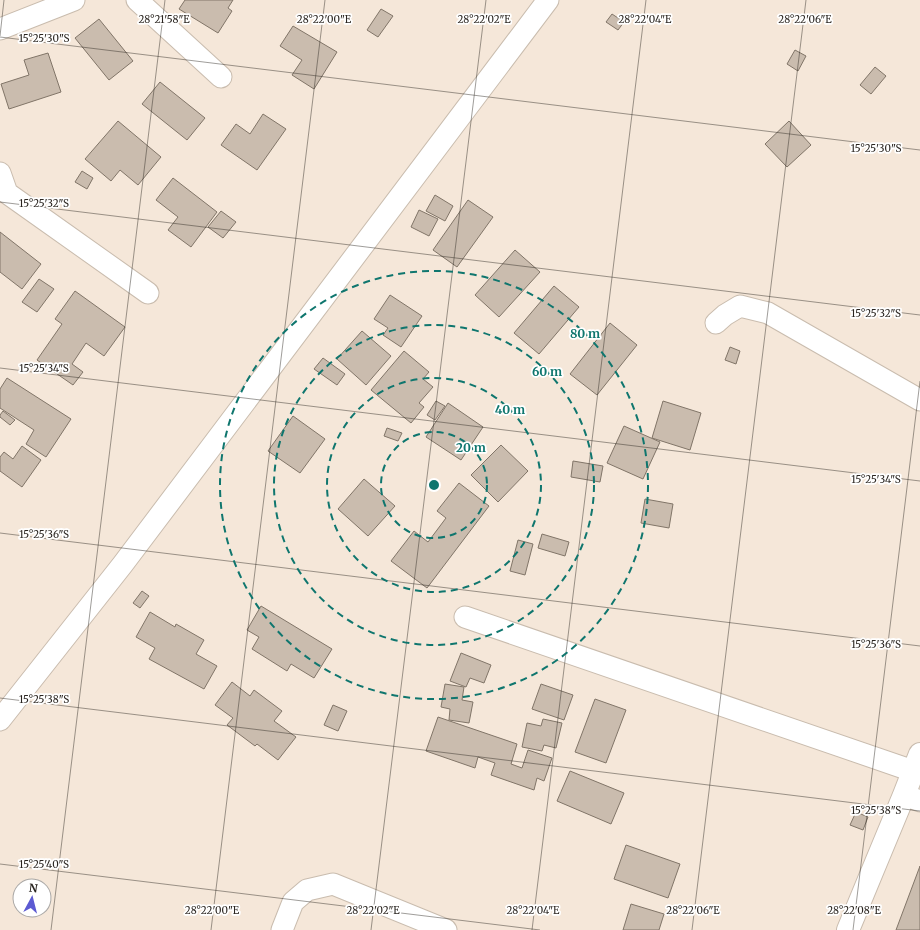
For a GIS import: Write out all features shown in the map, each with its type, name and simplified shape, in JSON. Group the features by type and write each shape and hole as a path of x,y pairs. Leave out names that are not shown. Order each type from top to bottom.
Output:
{"street":[{"path":"0,29 74,0"},
{"path":"138,0 222,77"},
{"path":"0,720 123,564 548,0"},
{"path":"0,173 7,193 148,293"},
{"path":"716,323 740,306 768,313 920,400"},
{"path":"465,617 917,763 912,798 848,930"},
{"path":"282,930 293,902 307,890 333,884 446,930"}],"building":[{"path":"185,0 233,0 228,8 232,11 218,33 179,9"},
{"path":"381,9 393,16 378,37 367,30"},
{"path":"612,14 624,22 618,30 606,22"},
{"path":"99,19 133,61 109,80 75,38"},
{"path":"293,26 337,52 314,89 292,75 302,60 280,46"},
{"path":"795,50 806,56 798,71 787,64"},
{"path":"48,53 61,92 9,109 1,84 29,75 24,60"},
{"path":"875,67 886,76 871,94 860,85"},
{"path":"160,82 205,118 187,140 142,104"},
{"path":"263,114 286,129 257,170 221,145 236,124 250,134"},
{"path":"118,121 161,157 138,185 120,170 111,181 85,159"},
{"path":"789,121 811,145 787,167 765,144"},
{"path":"82,171 93,178 87,189 75,182"},
{"path":"173,178 217,212 191,247 168,230 178,217 156,200"},
{"path":"435,195 453,206 445,221 426,211"},
{"path":"468,200 493,217 457,267 433,250"},
{"path":"419,210 438,219 429,236 411,227"},
{"path":"221,211 236,222 223,238 208,227"},
{"path":"0,232 41,264 22,289 0,272"},
{"path":"515,250 540,272 499,317 475,295"},
{"path":"39,279 54,289 37,312 22,302"},
{"path":"554,286 579,307 539,354 514,333"},
{"path":"75,291 125,327 104,356 86,343 72,364 83,372 73,385 37,360 62,324 55,319"},
{"path":"390,295 422,316 401,347 383,335 388,328 374,319"},
{"path":"610,323 637,345 597,395 570,374"},
{"path":"362,331 391,356 366,385 337,359"},
{"path":"730,347 740,351 736,364 725,360"},
{"path":"404,351 429,372 423,379 433,387 419,403 424,407 411,423 371,390"},
{"path":"323,358 345,374 337,385 314,369"},
{"path":"7,378 71,419 46,457 26,444 34,430 0,408 0,389"},
{"path":"436,401 445,406 435,420 427,415"},
{"path":"663,401 701,413 690,450 652,438"},
{"path":"448,403 483,427 461,460 426,437"},
{"path":"3,411 15,420 10,425 0,417"},
{"path":"293,416 325,439 300,473 268,451"},
{"path":"624,426 660,442 643,479 607,463"},
{"path":"387,428 402,433 398,441 384,436"},
{"path":"501,445 528,471 498,502 471,475"},
{"path":"22,446 41,460 22,487 0,471 0,457 4,452 13,459"},
{"path":"573,461 603,466 600,482 571,477"},
{"path":"364,479 395,506 368,536 338,509"},
{"path":"459,483 489,506 427,588 391,561 414,531 428,542 446,518 437,511"},
{"path":"645,499 673,504 669,528 641,523"},
{"path":"542,534 569,542 565,556 538,548"},
{"path":"518,540 533,544 525,575 510,571"},
{"path":"142,591 149,596 140,608 133,603"},
{"path":"261,606 332,649 314,678 291,664 287,671 252,649 259,637 247,630"},
{"path":"150,612 175,627 176,624 204,640 196,654 217,666 204,689 149,659 155,648 136,637"},
{"path":"461,653 491,665 484,683 470,678 466,687 450,681"},
{"path":"232,682 250,696 254,690 282,711 274,721 296,737 278,760 257,744 255,746 227,725 233,718 215,705"},
{"path":"445,684 464,687 462,700 473,702 469,723 449,720 450,709 441,707"},
{"path":"541,684 573,695 564,720 532,709"},
{"path":"595,699 626,710 606,763 575,752"},
{"path":"333,705 347,711 338,731 324,725"},
{"path":"438,717 517,744 511,764 522,768 528,750 552,758 544,781 537,778 534,790 491,775 495,763 478,757 475,768 426,751"},
{"path":"543,719 562,723 556,748 544,745 542,751 522,747 527,723 541,726"},
{"path":"570,771 624,793 611,824 557,801"},
{"path":"856,812 868,817 863,830 850,825"},
{"path":"626,845 680,864 668,898 614,879"},
{"path":"920,866 920,930 896,930"},
{"path":"631,904 664,914 659,930 623,930"}]}
